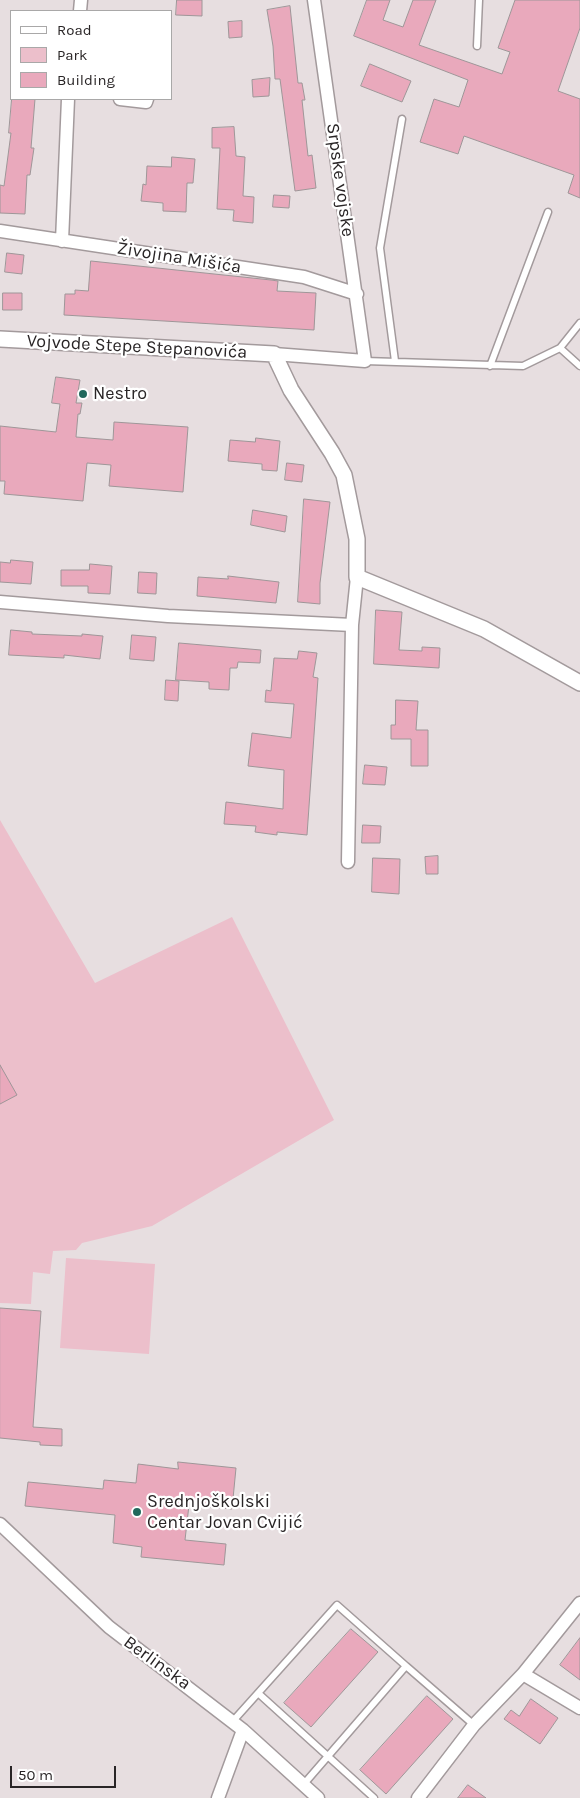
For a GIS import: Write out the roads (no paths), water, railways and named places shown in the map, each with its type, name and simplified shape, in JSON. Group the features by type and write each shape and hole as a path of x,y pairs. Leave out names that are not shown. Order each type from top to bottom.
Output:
{"street":[{"name":"Srpske vojske","path":"314,0 365,361"},
{"path":"62,241 68,100"},
{"path":"129,100 146,102 147,100"},
{"name":"Živojina Mišića","path":"0,231 304,277 356,294"},
{"name":"Vojvode Stepe Stepanovića","path":"0,339 274,354"},
{"path":"348,862 352,625 357,577 357,539 344,475 291,390 274,354 365,361"},
{"path":"357,577 484,628 580,683"},
{"path":"0,602 168,616 352,625"},
{"name":"Berlinska","path":"0,1524 109,1627 233,1721 318,1798"},
{"path":"418,1798 474,1725 523,1674 580,1603"},
{"path":"523,1674 580,1708"},
{"path":"218,1798 244,1730"}],"lane":[{"path":"477,46 479,0"},
{"path":"395,361 380,248 402,119"},
{"path":"490,366 548,212"},
{"path":"365,361 523,366 560,348 580,323"},
{"path":"560,348 580,366"},
{"path":"233,1721 338,1605 474,1725"},
{"path":"303,1785 406,1666"},
{"path":"258,1693 374,1798"}],"place":[{"name":"Nestro","path":"83,394"},
{"name":"Srednjoškolski Centar Jovan Cvijić","path":"137,1512"}]}
